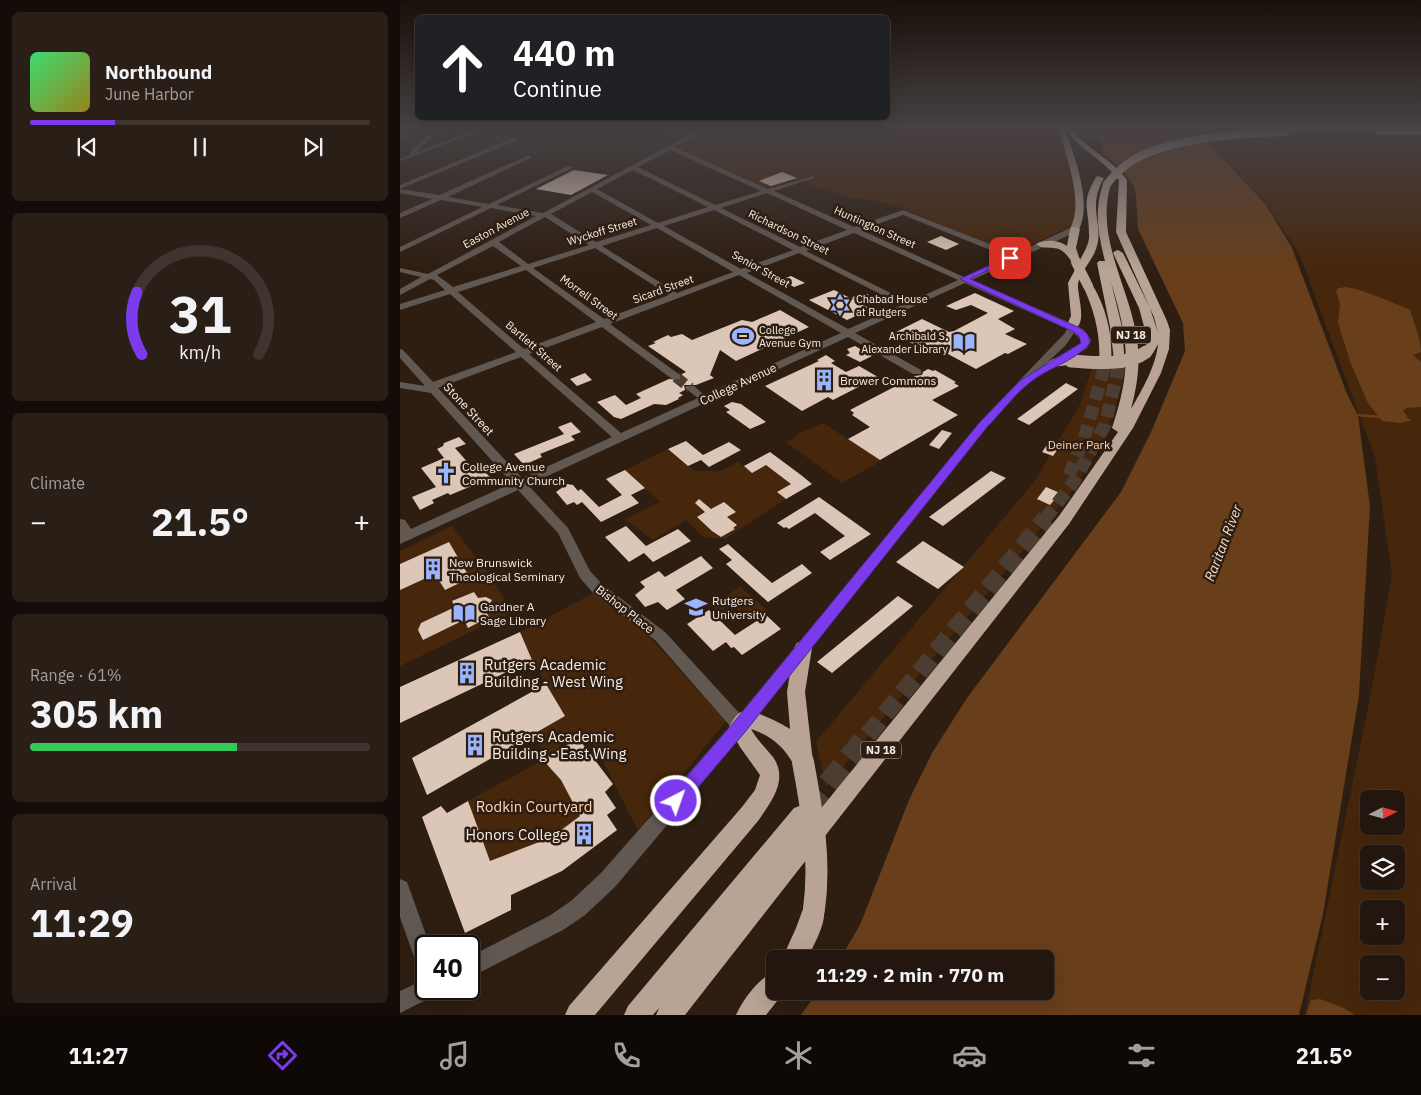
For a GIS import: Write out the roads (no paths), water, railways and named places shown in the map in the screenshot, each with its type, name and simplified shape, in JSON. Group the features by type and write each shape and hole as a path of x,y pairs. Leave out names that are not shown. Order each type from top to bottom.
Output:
{"highway":[{"name":"NJ 18","path":"1110,174 1090,199 1090,210 1116,326 1119,365"},
{"name":"NJ 18","path":"1103,181 1114,174"},
{"path":"1053,364 1071,361 1110,362 1132,359 1148,352 1152,347 1154,341 1153,334 1121,232 1123,180 1118,174"},
{"name":"NJ 18","path":"669,1015 1045,544 1103,467 1118,433 1129,394 1133,349 1129,323 1102,230 1101,202 1103,181"},
{"path":"1101,202 1116,248 1145,312"},
{"path":"1075,228 1071,248 1103,318 1106,343 1105,365"},
{"path":"1103,467 1138,408 1164,350 1164,330 1161,321 1121,232"},
{"path":"1072,327 1076,316 1073,283 1091,249 1094,233"},
{"path":"1041,244 1059,244 1074,258"},
{"path":"798,950 807,932 818,886 818,863 803,762 792,730 796,685 803,648"},
{"path":"578,1015 750,814 764,795 770,779 770,769 765,760 748,742 742,723 792,730"},
{"path":"637,1015 802,815"},
{"path":"749,1015 766,995"}],"main road":[{"path":"1073,174 1080,203 1080,222 1075,228"}],"street":[{"path":"400,189 434,174"},
{"path":"400,216 492,174"},
{"path":"400,250 555,174"},
{"name":"Easton Avenue","path":"400,292 619,174"},
{"path":"601,184 640,174"},
{"name":"Richardson Street","path":"648,174 909,305"},
{"name":"Huntington Street","path":"729,174 1072,327"},
{"name":"Wyckoff Street","path":"400,307 812,177"},
{"path":"400,189 440,198 549,216 676,296"},
{"name":"Senior Street","path":"592,189 917,372"},
{"name":"Sicard Street","path":"431,388 903,212 1014,256"},
{"name":"College Avenue","path":"404,537 1075,228"},
{"name":"Morrell Street","path":"492,243 496,244 673,375"},
{"path":"400,270 430,276"},
{"name":"Bartlett Street","path":"430,276 437,278 452,290 620,438"},
{"path":"480,963 544,931 589,899 617,871 742,723 984,424 1035,368 1068,336 1072,327 1084,335 1086,343 1080,349 1024,382"},
{"name":"Stone Street","path":"400,352 520,484"},
{"path":"400,385 431,388"},
{"path":"690,388 699,395"},
{"name":"Bishop Place","path":"520,484 562,532 585,574 598,589 660,636 733,717 742,723"},
{"path":"400,523 404,537"},
{"path":"400,889 416,935"},
{"path":"400,1002 415,995"}],"water":[{"name":"Raritan River","path":"1125,174 1238,174 1266,205 1292,248 1347,394 1358,415 1370,507 1359,695 1323,914 1299,1015 801,1015 812,1000 1054,1000 1054,950 845,950 860,925 909,800 932,753 967,698 1121,492 1152,430 1185,351 1183,323 1138,229 1136,195 1133,185"},
{"path":"1346,287 1370,293 1410,310 1421,347 1421,352 1413,355 1421,362 1421,407 1406,408 1403,411 1406,417 1412,420 1400,423 1382,421 1368,403 1351,364 1338,323 1340,304 1336,291 1339,288"},
{"path":"1320,999 1344,1008 1355,1015 1306,1015 1311,1000"}],"waterway":[{"path":"1358,415 1380,417"}],"tunnel":[{"path":"1069,475 1084,439 1105,365"},
{"path":"1045,519 1073,483 1105,425 1119,365"},
{"path":"676,377 690,388"},
{"path":"868,735 1046,518"},
{"path":"807,809 869,734"}],"place":[{"name":"Chabad House at Rutgers","path":"840,305"},
{"name":"College Avenue Gym","path":"743,336"},
{"name":"Archibald S. Alexander Library","path":"964,342"},
{"name":"Brower Commons","path":"824,380"},
{"name":"College Avenue Community Church","path":"446,473"},
{"name":"New Brunswick Theological Seminary","path":"433,569"},
{"name":"Rutgers University","path":"696,607"},
{"name":"Gardner A Sage Library","path":"464,613"},
{"name":"Rutgers Academic Building - West Wing","path":"467,673"},
{"name":"Rutgers Academic Building - East Wing","path":"475,745"},
{"name":"Honors College","path":"584,834"}],"park label":[{"name":"Deiner Park","path":"1079,444"},
{"name":"Rodkin Courtyard","path":"534,806"}]}
